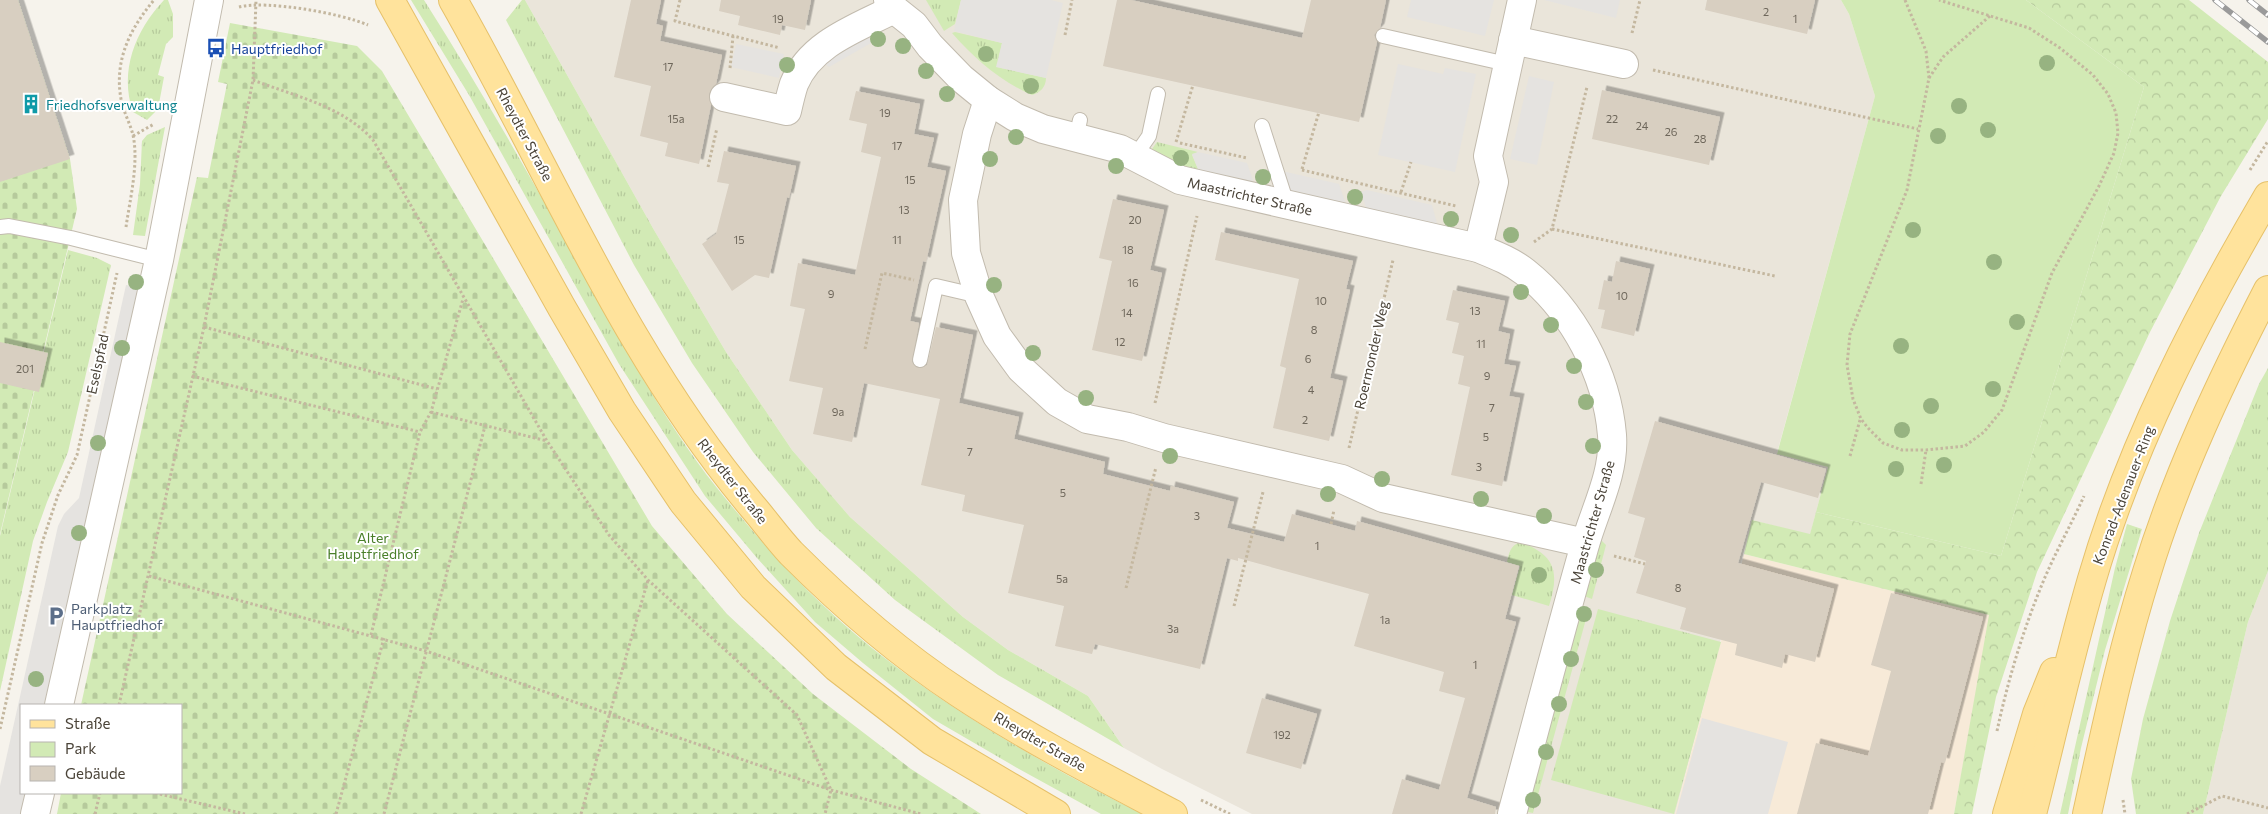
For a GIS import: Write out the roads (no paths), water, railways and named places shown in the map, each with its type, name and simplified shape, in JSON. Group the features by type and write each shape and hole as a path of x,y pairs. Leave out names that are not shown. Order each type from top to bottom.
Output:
{"main road":[{"path":"390,0 562,308 622,411 683,502 753,587 836,667 932,741 1056,814"},
{"name":"Rheydter Straße","path":"453,0 605,284 663,385 721,469 790,552 871,628 958,692 1052,750 1173,814"},
{"name":"Konrad-Adenauer-Ring","path":"2032,814 2091,580 2140,445 2180,358 2232,256 2268,196"},
{"path":"2087,814 2113,695 2147,571 2187,462 2228,367 2268,290"},
{"path":"2007,814 2037,714 2091,580"}],"street":[{"path":"60,704 159,260 209,0"},
{"path":"1478,248 1494,182 1488,156 1522,0"},
{"name":"Maastrichter Straße","path":"724,97 787,111 794,85 812,55 891,4 914,25 930,46 961,78 988,100 1015,117 1042,129 1078,129 1120,149 1142,146 1180,180 1478,248 1504,258 1525,272 1545,290 1566,315 1584,343 1596,372 1607,405 1612,435 1612,460 1597,549 1512,814"},
{"path":"1510,52 1594,57 1624,64"},
{"path":"988,100 976,134 962,200 966,252 979,296 997,336 1020,369 1057,402 1087,419 1128,426 1156,435 1342,479 1383,498 1597,549"},
{"path":"35,814 40,794"}],"lane":[{"path":"1383,36 1439,48 1510,52"},
{"path":"1142,146 1158,94"},
{"path":"1262,126 1287,204"},
{"path":"0,227 9,226 71,238 159,260"},
{"path":"920,360 936,286 979,296"}],"railway":[{"path":"2215,0 2268,42"},
{"path":"2249,0 2268,15"}],"place":[{"name":"Hauptfriedhof","path":"216,48"},
{"name":"Friedhofsverwaltung","path":"31,104"},
{"name":"Parkplatz Hauptfriedhof","path":"56,616"}],"park label":[{"name":"Alter Hauptfriedhof","path":"373,546"}]}
